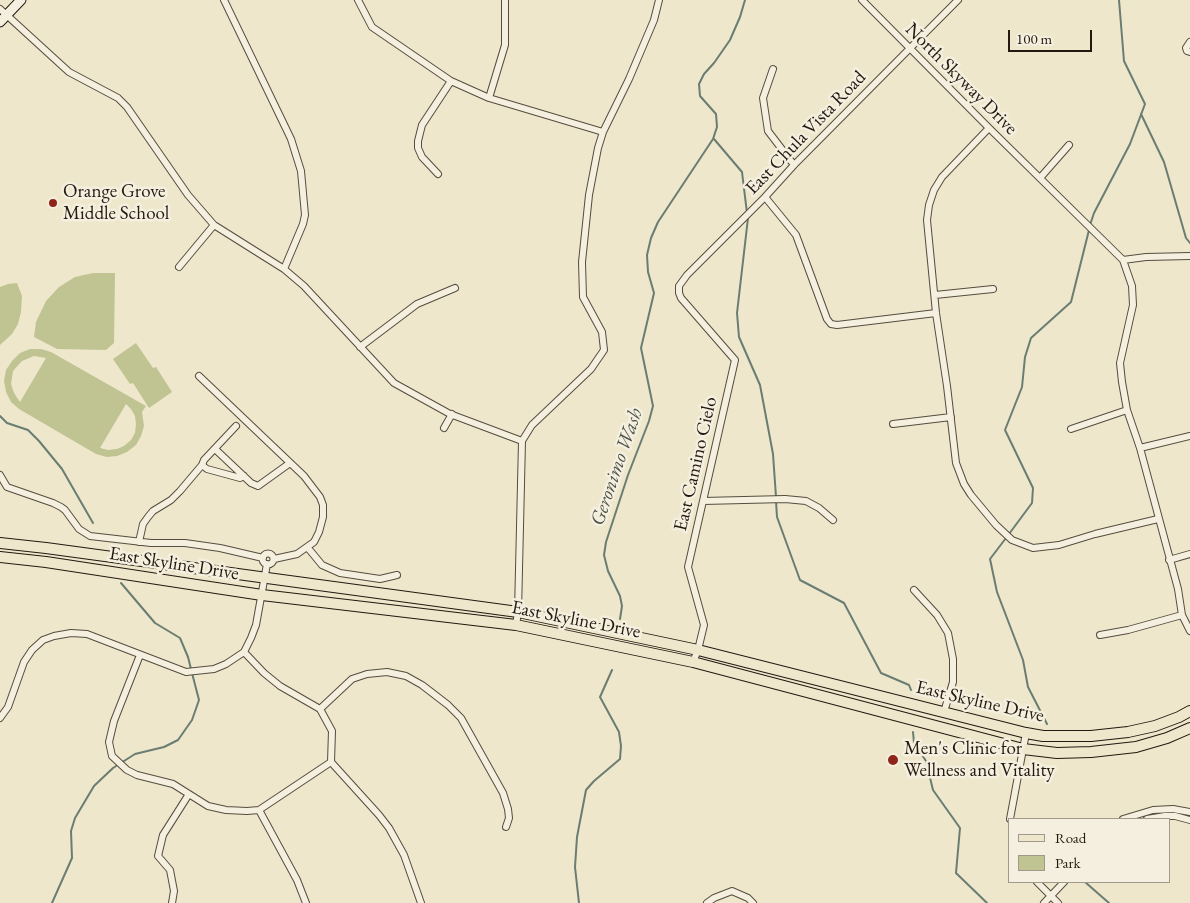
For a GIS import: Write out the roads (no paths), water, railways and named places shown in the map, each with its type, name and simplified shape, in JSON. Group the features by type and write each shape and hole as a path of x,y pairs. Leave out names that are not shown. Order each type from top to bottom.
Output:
{"main road":[{"path":"0,22 4,11 21,0"},
{"name":"East Skyline Drive","path":"0,543 518,612 698,650 1026,733 1046,736 1091,736 1128,732 1156,726 1190,711"},
{"name":"East Skyline Drive","path":"0,557 55,563 262,595 516,625 692,662 1023,748 1074,752 1136,747 1167,738 1190,728"}],"street":[{"path":"224,0 291,139 301,170 305,215 284,269"},
{"path":"358,0 372,27 451,81 489,98 603,132"},
{"path":"489,98 505,45 505,0"},
{"path":"516,625 518,612 522,441 532,425 591,369 604,350 602,332 583,297 582,262 589,195 603,132 630,79 654,20 659,0"},
{"name":"North Skyway Drive","path":"862,0 910,50 1123,260 1132,286 1133,305 1120,363 1127,410 1140,448 1178,589 1182,615 1190,631"},
{"name":"East Chula Vista Road","path":"678,290 687,275 958,0"},
{"path":"4,11 69,72 118,98 127,107 188,195 214,225 284,269 304,286 394,383 452,414 522,441"},
{"path":"1190,42 1186,48 1190,52"},
{"path":"773,69 763,98 768,131 794,166"},
{"path":"438,174 422,157 418,148 418,141 422,125 451,81"},
{"path":"989,128 942,177 934,190 927,220 936,313 956,463 964,484 970,495 1012,540 1033,548 1060,545 1095,534 1158,519"},
{"path":"1040,178 1068,145"},
{"path":"764,197 796,235 827,319 831,324 837,325 936,313"},
{"path":"179,267 214,225"},
{"path":"1123,260 1146,257 1190,256"},
{"path":"360,347 417,304 455,288"},
{"path":"935,295 993,289"},
{"name":"East Camino Cielo","path":"678,290 681,298 735,360 688,567 704,625 698,650 692,662"},
{"path":"0,475 3,488 53,503 65,510 78,529 90,536 139,542 184,543 220,548 272,563 274,559 297,554 308,548 314,542 319,532 323,517 323,506 315,488 199,376"},
{"path":"1071,429 1127,410"},
{"path":"444,428 452,414"},
{"path":"893,424 951,418"},
{"path":"139,542 143,524 153,510 171,500 180,491 204,460 236,426"},
{"path":"1140,448 1190,436"},
{"path":"215,448 251,483 258,486 290,463"},
{"path":"202,465 207,469 232,476 240,478 244,476"},
{"path":"703,501 785,499 806,501 819,508 833,520"},
{"path":"308,548 322,565 340,574 380,579 397,575"},
{"path":"1169,560 1190,554"},
{"path":"0,718 8,707 24,662 32,650 43,640 71,634 87,634 186,672 214,669 226,664 244,652 256,625 265,578 265,561"},
{"path":"914,590 937,615 948,633 953,659 953,682 944,712"},
{"path":"1100,635 1128,630 1182,615"},
{"path":"244,652 264,673 280,686 320,709 332,731 330,762 389,828 404,855 421,903"},
{"path":"140,655 114,721 109,742 112,756 127,770 138,775 173,784 208,806 226,810 247,811 259,810 330,762"},
{"path":"320,709 352,679 367,674 387,672 406,676 422,685 448,705 461,718 503,793 509,818 506,827"},
{"path":"1010,818 1026,733"},
{"path":"172,903 174,891 170,870 158,856 162,835 189,794"},
{"path":"1126,818 1153,810 1173,809 1190,812"},
{"path":"259,810 297,880 306,903"},
{"path":"1155,818 1170,816 1190,820"},
{"path":"1038,883 1058,903"},
{"path":"1044,903 1063,883"},
{"path":"707,903 732,891 748,898 754,903"}],"waterway":[{"name":"Geronimo Wash","path":"620,619 622,606 620,596 608,571 604,555 606,542 628,475 653,406 641,348 654,293 648,272 647,255 651,238 658,222 713,139 717,127 716,114 700,96 699,84 704,74 730,40 745,0"},
{"path":"1090,225 1094,213 1130,144 1145,104 1124,61 1119,0"},
{"path":"1141,114 1164,162 1186,238 1190,243"},
{"path":"714,139 742,172 747,213"},
{"path":"748,218 737,313 739,337 760,385 773,454 776,497"},
{"path":"1009,534 1032,503 1033,488 1005,430 1022,387 1025,357 1031,338 1071,302 1089,230"},
{"path":"0,416 7,423 28,430 39,441 62,469 93,523"},
{"path":"776,501 777,517 800,580 844,603 881,673 909,685 911,690"},
{"path":"1006,538 990,559 997,592 1023,660 1028,687 1047,724"},
{"path":"121,583 155,623 180,638 191,669"},
{"name":"Geronimo Wash","path":"579,903 575,867 577,837 586,790 620,759 619,732 600,697 612,670"},
{"path":"52,903 72,858 71,831 75,818 94,786 113,768 135,754 164,747 178,740 192,720 199,700 192,673"},
{"path":"913,732 914,743 926,761 933,790 960,828 956,873 987,903"},
{"path":"1086,883 1109,903"}],"place":[{"name":"Orange Grove Middle School","path":"53,203"},
{"name":"Men's Clinic for Wellness and Vitality","path":"893,760"}]}
